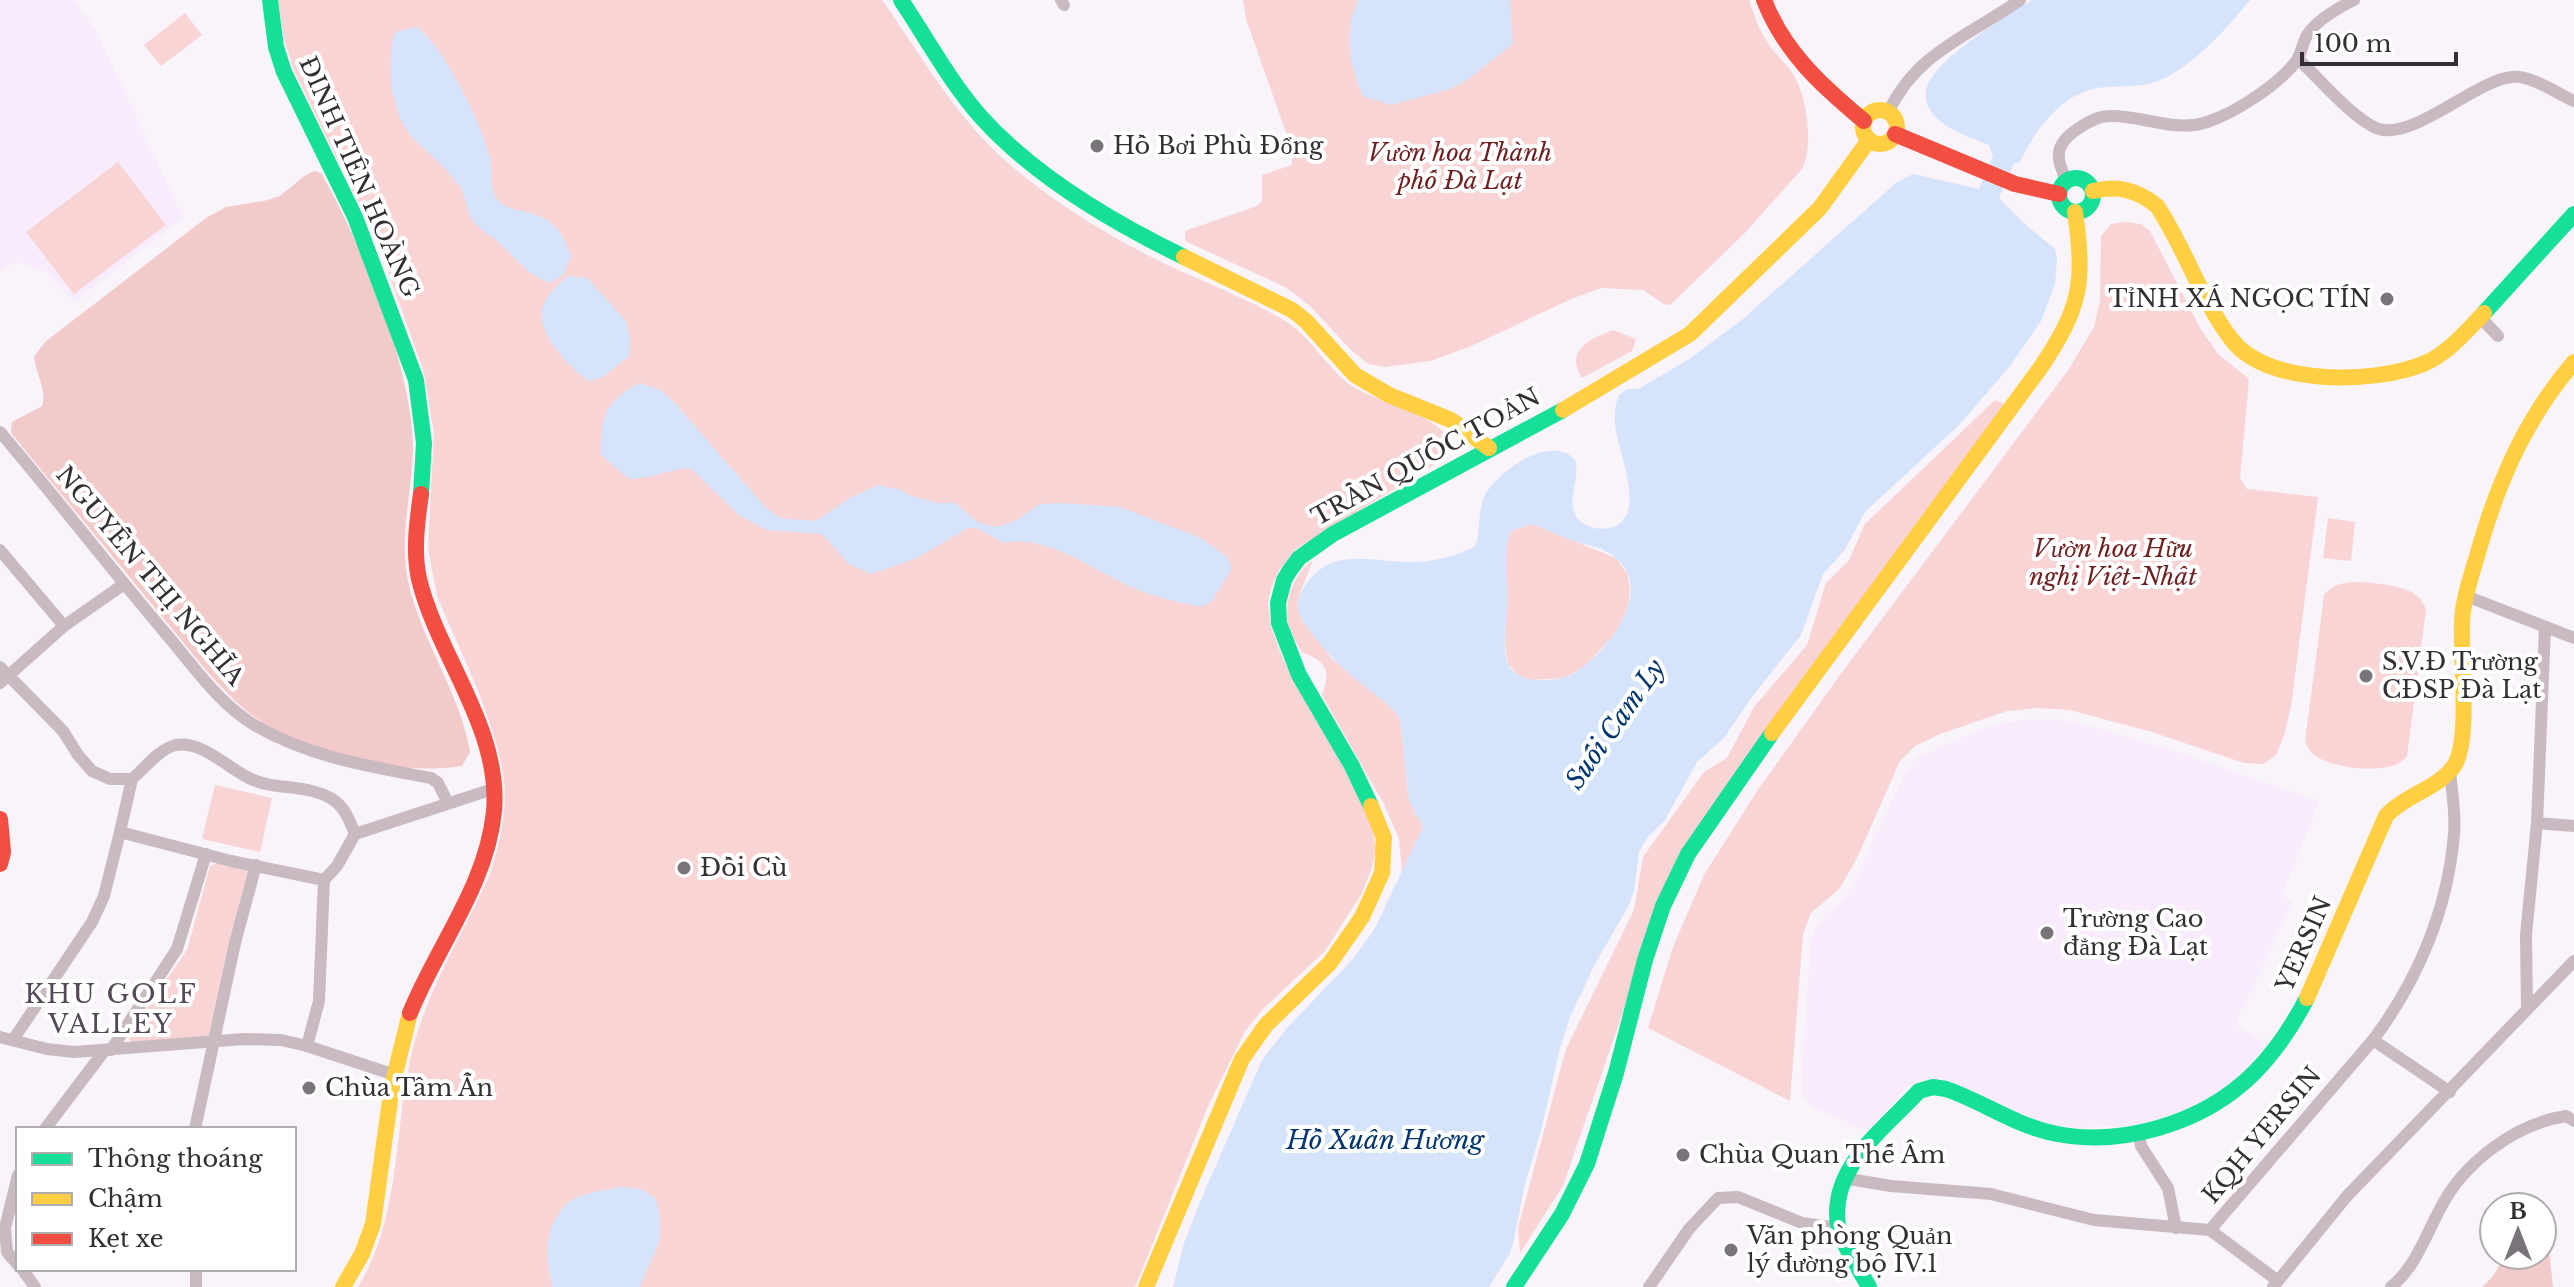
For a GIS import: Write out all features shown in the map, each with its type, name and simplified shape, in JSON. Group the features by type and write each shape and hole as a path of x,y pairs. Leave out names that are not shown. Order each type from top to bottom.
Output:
{"main road":[{"name":"ĐINH TIÊN HOÀNG","path":"270,0 276,47 284,72 355,217 416,380 425,445 417,524 418,574 437,632 482,734 493,789 493,817 476,878 414,1003 395,1075 372,1229 359,1262 343,1287"},
{"path":"1764,0 1776,29 1788,47 1818,80 1864,121 1864,132 1869,140 1884,144 1895,134 1896,124 1888,113 1875,112 1864,121"},
{"path":"905,1 961,92 982,118 1016,151 1051,178 1145,238 1292,310 1355,375 1389,395 1451,420 1489,448"},
{"path":"1895,134 2015,184 2063,188 2081,179 2093,191 2089,206 2075,212"},
{"name":"TRẦN QUỐC TOẢN","path":"1146,1287 1242,1059 1266,1025 1330,963 1346,942 1362,917 1382,873 1385,855 1380,826 1352,766 1299,675 1279,623 1278,603 1284,580 1299,558 1314,546 1489,448 1540,424 1690,334 1820,208 1869,140"},
{"path":"2063,188 2062,204 2075,212"},
{"path":"2093,191 2126,189 2142,195 2157,206 2232,341 2251,359 2301,375 2357,378 2423,364 2447,348 2480,317 2574,214"},
{"path":"1514,1287 1562,1214 1587,1164 1616,1073 1645,960 1663,906 1688,854 1783,717 2071,322 2079,301 2082,277 2075,212"},
{"path":"2450,772 2459,757 2462,737 2462,618 2486,521 2520,436 2542,399 2574,362"},
{"name":"YERSIN","path":"1838,1228 1837,1197 1843,1178 1853,1162 1908,1100 1927,1087 1947,1090 2037,1128 2077,1136 2139,1134 2215,1103 2253,1074 2292,1028 2386,816 2408,795 2450,772"},
{"path":"0,819 3,852 0,864"},
{"path":"1838,1228 1869,1287"}],"street":[{"path":"1888,113 1903,86 1923,63 2020,0"},
{"path":"2063,188 2058,164 2061,143 2069,134 2095,119 2115,116 2185,126 2208,122 2245,103 2279,78 2298,59 2310,31 2354,0"},
{"path":"2298,59 2351,110 2372,126 2386,131 2411,124 2513,76 2526,78 2574,101"},
{"path":"2480,317 2498,336"},
{"name":"NGUYỄN THỊ NGHĨA","path":"0,432 221,698 253,725 304,750 338,761 431,778 438,783 448,803"},
{"path":"0,550 64,626"},
{"path":"124,584 2,675 63,731 92,771 110,779 132,779"},
{"path":"2466,596 2574,638"},
{"path":"2527,1008 2526,925 2537,823 2545,627"},
{"path":"355,834 350,819 336,800 316,791 268,785 251,779 188,745 176,745 165,750 132,779 104,896 92,922 6,1038 47,1049 74,1052 215,1041 281,1040 395,1075"},
{"name":"KQH YERSIN","path":"1843,1178 1891,1186 1991,1194 2094,1220 2210,1230 2373,1040 2422,958 2439,912 2454,832 2450,772"},
{"path":"307,1046 319,1001 324,880 337,866 355,834 493,789"},
{"path":"2537,823 2574,826"},
{"path":"120,832 324,880"},
{"path":"47,1127 108,1050 177,949 206,854"},
{"path":"195,1127 235,943 256,865"},
{"path":"2210,1230 2276,1284 2347,1196 2574,961"},
{"path":"2373,1040 2450,1092"},
{"path":"2391,1287 2412,1263 2442,1204 2460,1178 2482,1156 2551,1118 2566,1116 2574,1121"},
{"path":"2139,1134 2141,1146 2168,1188 2176,1228"},
{"path":"16,1183 5,1228 7,1252 16,1262"},
{"path":"1649,1287 1689,1229 1718,1198 1738,1197 1802,1223 1838,1228"}],"shaded area":[{"path":"0,0 73,0 96,30 183,218 74,302 47,272 17,262 0,271"},
{"path":"314,171 321,173 352,233 382,306 404,382 413,448 405,531 408,581 422,625 465,730 470,752 462,766 412,768 357,760 304,743 251,715 205,669 11,433 12,422 42,406 42,388 34,357 45,342 206,218 226,207 280,196"},
{"name":"Trường Cao đẳng Đà Lạt","path":"2029,719 2083,724 2168,749 2319,801 2282,895 2293,903 2238,1017 2237,1026 2257,1037 2263,1047 2243,1073 2205,1101 2178,1113 2134,1125 2075,1128 2049,1124 2023,1116 1944,1080 1931,1079 1919,1080 1907,1087 1868,1131 1810,1106 1801,1095 1801,1084 1811,941 1817,924 1844,900 1905,773 1917,758 1988,726"},
{"path":"2551,1271 2553,1287 2482,1287 2495,1273"}],"green space":[{"path":"278,0 882,0 955,106 989,145 1025,177 1062,205 1121,241 1287,322 1352,386 1426,419 1448,439 1442,460 1296,549 1279,570 1271,588 1268,604 1271,627 1283,659 1357,792 1373,830 1376,848 1362,893 1325,951 1263,1009 1245,1031 1209,1104 1135,1287 358,1287 384,1226 404,1095 418,1031 442,971 490,874 504,815 505,795 503,772 489,720 437,596 428,548 434,433 424,372 378,244 293,68"},
{"name":"Vườn hoa Thành phố Đà Lạt","path":"1243,0 1749,0 1765,38 1798,83 1807,121 1806,159 1802,169 1743,235 1670,305 1643,290 1601,288 1469,347 1430,361 1385,367 1368,364 1310,306 1287,288 1185,241 1185,231 1257,206 1262,201 1262,175 1292,165 1291,147 1246,19"},
{"path":"185,13 202,35 161,66 144,45"},
{"path":"118,162 166,225 74,294 26,232"},
{"name":"Vườn hoa Hữu nghị Việt-Nhật","path":"2111,224 2141,224 2150,231 2200,328 2218,354 2249,379 2240,478 2247,489 2318,497 2291,707 2284,735 2276,755 2263,764 2244,763 2152,732 2070,710 2038,708 2007,711 1915,746 1900,761 1857,858 1840,888 1811,913 1803,934 1790,1101 1648,1028 1673,947 1704,875 1757,791 2069,369 2094,327 2100,301 2101,236"},
{"path":"1613,330 1636,339 1632,351 1582,378 1577,368 1578,353 1588,342"},
{"path":"1995,400 2006,405 1660,904 1563,1186 1520,1253 1518,1228 1566,1049 1634,910 1643,857 1704,772 1727,758 1754,707 1807,645 1826,583 1849,560 1865,524"},
{"path":"2328,518 2355,522 2351,561 2323,558"},
{"path":"1532,524 1616,558 1627,573 1630,590 1628,607 1616,633 1585,666 1565,678 1530,680 1517,674 1508,664 1505,644 1506,541 1511,531"},
{"path":"1313,560 1297,608 1331,658 1392,707 1400,718 1409,800 1423,827 1402,872 1399,839 1384,804 1322,695 1325,668 1302,652 1289,626 1287,613 1292,588"},
{"name":"S.V.Đ Trường CĐSP Đà Lạt","path":"2361,582 2400,587 2416,595 2426,610 2407,756 2389,767 2346,767 2332,763 2312,753 2305,742 2324,595 2340,584"},
{"path":"215,785 272,798 260,852 202,839"},
{"path":"218,863 249,871 212,1036 132,1045 128,1035 187,950 210,866"}],"water":[{"path":"1358,0 1510,0 1513,44 1467,80 1450,89 1391,105 1363,96 1354,73 1350,36"},
{"name":"Hồ Xuân Hương","path":"2032,0 2250,0 2193,60 2166,77 2145,85 2097,88 2071,98 2050,116 2020,162 2014,163 1999,198 2055,249 2057,260 2055,284 2041,321 2010,366 1960,424 1865,512 1844,551 1823,574 1801,635 1724,738 1697,762 1665,820 1647,838 1639,852 1634,891 1628,907 1595,964 1570,1017 1525,1184 1513,1244 1489,1287 1173,1287 1184,1243 1200,1202 1262,1060 1287,1028 1352,960 1374,930 1423,827 1409,800 1400,718 1340,665 1309,630 1298,610 1303,589 1315,574 1344,560 1427,561 1474,547 1486,493 1515,465 1541,452 1554,450 1575,460 1572,503 1577,518 1593,528 1609,528 1621,523 1627,513 1629,486 1615,427 1619,395 1627,389 1638,389 1688,360 1743,319 1897,182 1913,174 1979,189 1993,156 1989,145 1939,120 1928,105 1927,87 1944,63 1958,51","holes":["1532,524 1611,554 1627,572 1631,588 1628,606 1610,640 1582,667 1558,679 1534,680 1521,676 1510,668 1505,651 1508,540 1511,531"]},
{"path":"417,27 449,67 478,123 489,154 495,196 502,204 542,217 563,237 571,256 564,274 550,283 528,270 475,224 460,187 405,128 392,87 392,44 395,32"},
{"path":"568,276 587,278 626,321 630,337 629,356 603,377 589,381 563,358 548,337 544,325 544,304 554,288"},
{"path":"640,383 660,390 673,401 765,507 780,518 816,521 850,498 877,485 939,503 955,503 979,523 997,527 1017,520 1040,504 1120,507 1201,538 1227,557 1232,568 1212,601 1202,607 1140,591 1053,548 1020,542 1004,543 977,528 968,528 917,558 871,574 849,564 822,534 767,530 740,516 690,468 629,479 601,455 602,430 612,404"},
{"path":"623,1187 641,1189 656,1199 659,1215 658,1246 640,1287 553,1287 548,1265 548,1243 560,1212 580,1196"}],"traffic: fast":[{"path":"270,0 276,47 284,72 355,217 416,380 424,443 421,494"},
{"path":"901,0 959,89 1002,139 1076,196 1184,257"},
{"path":"2076,178 2088,183 2093,195 2088,207 2076,212 2064,207 2059,195 2064,183 2076,178"},
{"path":"2484,313 2574,214"},
{"path":"1371,806 1352,766 1299,675 1279,623 1278,603 1284,580 1299,558 1333,534 1563,410"},
{"path":"1514,1287 1562,1214 1587,1164 1663,906 1688,854 1772,733"},
{"path":"1869,1287 1840,1232 1837,1204 1850,1168 1862,1151 1919,1091 1933,1087 1946,1089 2048,1132 2103,1137 2158,1128 2210,1106 2254,1073 2284,1037 2307,998"}],"traffic: slow":[{"path":"1880,110 1892,115 1897,127 1892,139 1880,144 1868,139 1863,127 1868,115 1880,110"},
{"path":"1563,410 1690,334 1820,208 1869,140"},
{"path":"2093,191 2127,190 2157,206 2232,340 2248,355 2270,366 2322,377 2402,371 2440,355 2484,313"},
{"path":"1772,733 2054,346 2077,294 2080,258 2075,212"},
{"path":"1184,257 1292,310 1355,375 1389,395 1451,420 1489,448"},
{"path":"2307,998 2386,816 2448,774 2454,766 2462,738 2464,605 2485,529 2527,429 2574,362"},
{"path":"1146,1287 1242,1059 1266,1025 1330,963 1362,917 1382,873 1384,838 1371,806"},
{"path":"343,1287 362,1254 373,1224 392,1086 410,1013"}],"traffic: jam":[{"path":"1764,0 1793,52 1833,95 1864,121"},
{"path":"1895,134 2015,184 2059,194"},
{"path":"410,1013 482,864 494,811 494,780 488,751 428,608 419,579 416,548 421,494"},
{"path":"0,819 3,852 0,864"}],"place":[{"name":"Hồ Bơi Phù Đổng","path":"1097,146"},
{"name":"TỈNH XÁ NGỌC TÍN","path":"2387,299"},
{"name":"S.V.Đ Trường CĐSP Đà Lạt","path":"2366,676"},
{"name":"Đồi Cù","path":"684,868"},
{"name":"Trường Cao đẳng Đà Lạt","path":"2047,933"},
{"name":"Chùa Tâm Ấn","path":"309,1088"},
{"name":"Chùa Quan Thế Âm","path":"1683,1155"},
{"name":"Văn phòng Quản lý đường bộ IV.1","path":"1731,1250"}],"district":[{"name":"KHU GOLF VALLEY","path":"111,1009"}],"water label":[{"name":"Suối Cam Ly","path":"1615,724"}]}
